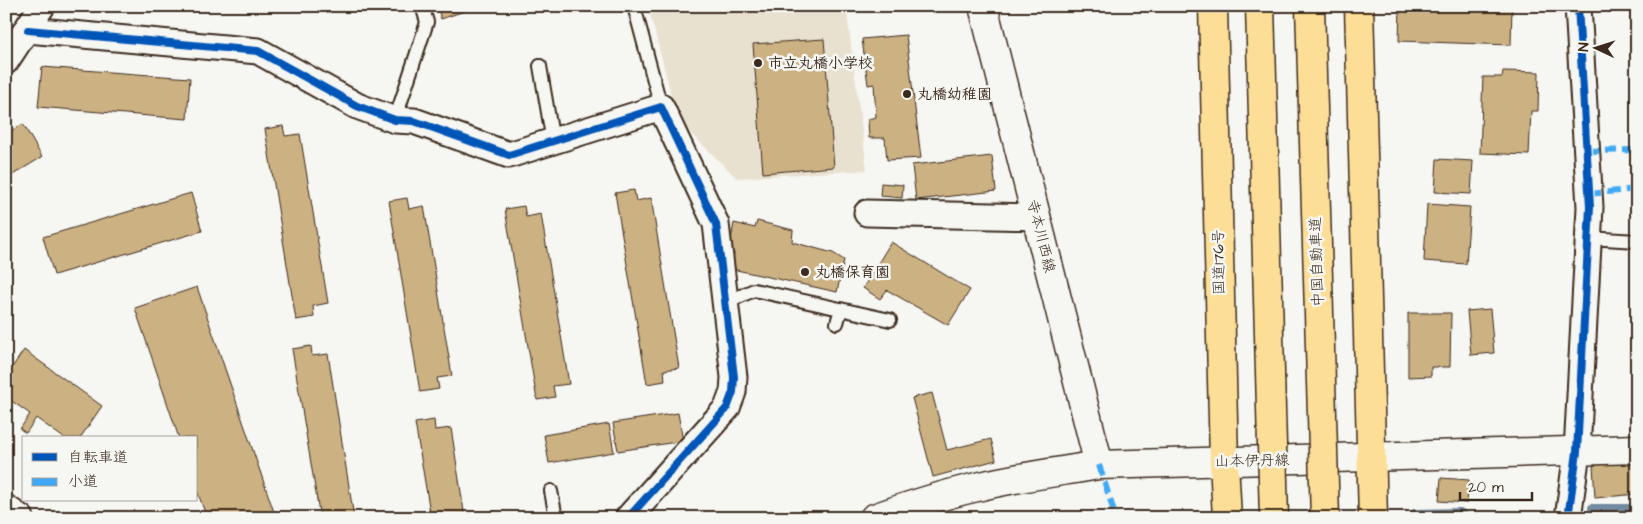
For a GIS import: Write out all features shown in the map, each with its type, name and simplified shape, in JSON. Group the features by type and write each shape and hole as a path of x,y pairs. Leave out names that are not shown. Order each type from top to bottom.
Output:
{"highway":[{"name":"国道176号","path":"1213,6 1226,518"},
{"path":"1260,6 1274,518"},
{"name":"中国自動車道","path":"1310,6 1325,518"},
{"path":"1359,6 1374,518"}],"main road":[{"name":"寺本川西線","path":"983,6 1099,465"},
{"name":"山本伊丹線","path":"874,518 917,503 977,487 1099,465 1637,449"}],"street":[{"path":"6,61 42,6"},
{"path":"1568,518 1577,452 1589,201 1578,6"},
{"path":"28,30 258,50 357,106 395,120 414,121 509,156 661,107 716,224 734,377 733,392 727,408 628,518"},
{"path":"880,218 1036,217"},
{"path":"6,508 20,518"}],"lane":[{"path":"395,120 427,22 422,6"},
{"path":"634,6 661,107"},
{"path":"540,66 553,142"},
{"path":"1588,238 1637,241"},
{"path":"725,303 754,290 890,320"},
{"path":"837,323 841,309"},
{"path":"551,491 556,518"}],"shaded area":[{"name":"市立丸橋小学校","path":"648,6 846,6 867,170 737,178 678,121"}],"building":[{"path":"437,6 479,6 441,19"},
{"path":"1400,6 1512,6 1511,45 1399,41"},
{"path":"906,35 921,158 887,160 885,138 869,138 868,119 876,117 874,84 868,85 862,39"},
{"path":"824,39 834,167 763,173 753,44"},
{"path":"42,67 190,78 187,119 38,107"},
{"path":"1503,71 1539,72 1538,111 1531,111 1529,155 1480,153 1483,77 1502,77"},
{"path":"23,124 42,157 6,179 6,134"},
{"path":"283,126 285,136 300,134 328,303 313,306 314,317 296,320 265,129"},
{"path":"992,156 996,191 916,200 912,165"},
{"path":"1437,159 1473,161 1471,194 1435,192"},
{"path":"881,183 903,185 902,198 880,196"},
{"path":"634,190 636,201 651,198 679,368 664,370 665,381 647,384 615,193"},
{"path":"191,193 202,231 54,275 43,237"},
{"path":"407,198 409,209 424,206 452,376 437,378 439,389 420,392 389,201"},
{"path":"1427,204 1470,207 1466,264 1424,261"},
{"path":"524,206 526,217 541,214 569,384 553,386 555,397 537,400 505,209"},
{"path":"757,221 793,230 792,242 833,253 844,260 837,292 732,269 734,253 729,251 734,223 755,228"},
{"path":"891,242 970,290 948,325 887,290 880,299 863,288"},
{"path":"197,287 276,518 207,518 198,493 198,436 178,436 135,308"},
{"path":"1490,309 1494,353 1471,355 1467,311"},
{"path":"1408,313 1451,313 1450,367 1431,367 1431,376 1408,377"},
{"path":"311,346 312,356 328,354 354,518 320,518 292,349"},
{"path":"24,350 102,406 81,436 61,436 36,418 26,433 20,429 30,414 6,397 6,376"},
{"path":"932,393 947,450 991,439 996,460 933,477 912,398"},
{"path":"678,413 683,441 618,451 613,423"},
{"path":"434,420 435,430 451,428 465,518 431,518 415,423"},
{"path":"609,424 614,452 549,463 544,435"},
{"path":"1635,461 1637,494 1595,498 1593,465"},
{"path":"1441,478 1469,480 1467,503 1439,501"},
{"path":"1587,512 1637,514 1637,518 1587,518"}],"waterway":[{"path":"1592,508 1637,508"},
{"path":"1415,513 1460,512 1468,518"},
{"path":"1514,518 1537,517"}],"marked path":[{"path":"1587,151 1637,150"},
{"path":"1589,194 1637,189"},
{"path":"1099,465 1116,518"}],"cycle path":[{"path":"1568,518 1577,452 1590,207 1578,6"},
{"path":"28,30 258,51 357,106 395,120 414,121 509,155 661,107 716,224 734,377 733,392 727,408 628,518"}],"place":[{"name":"市立丸橋小学校","path":"758,63"},
{"name":"丸橋幼稚園","path":"907,94"},
{"name":"丸橋保育園","path":"805,272"}]}
